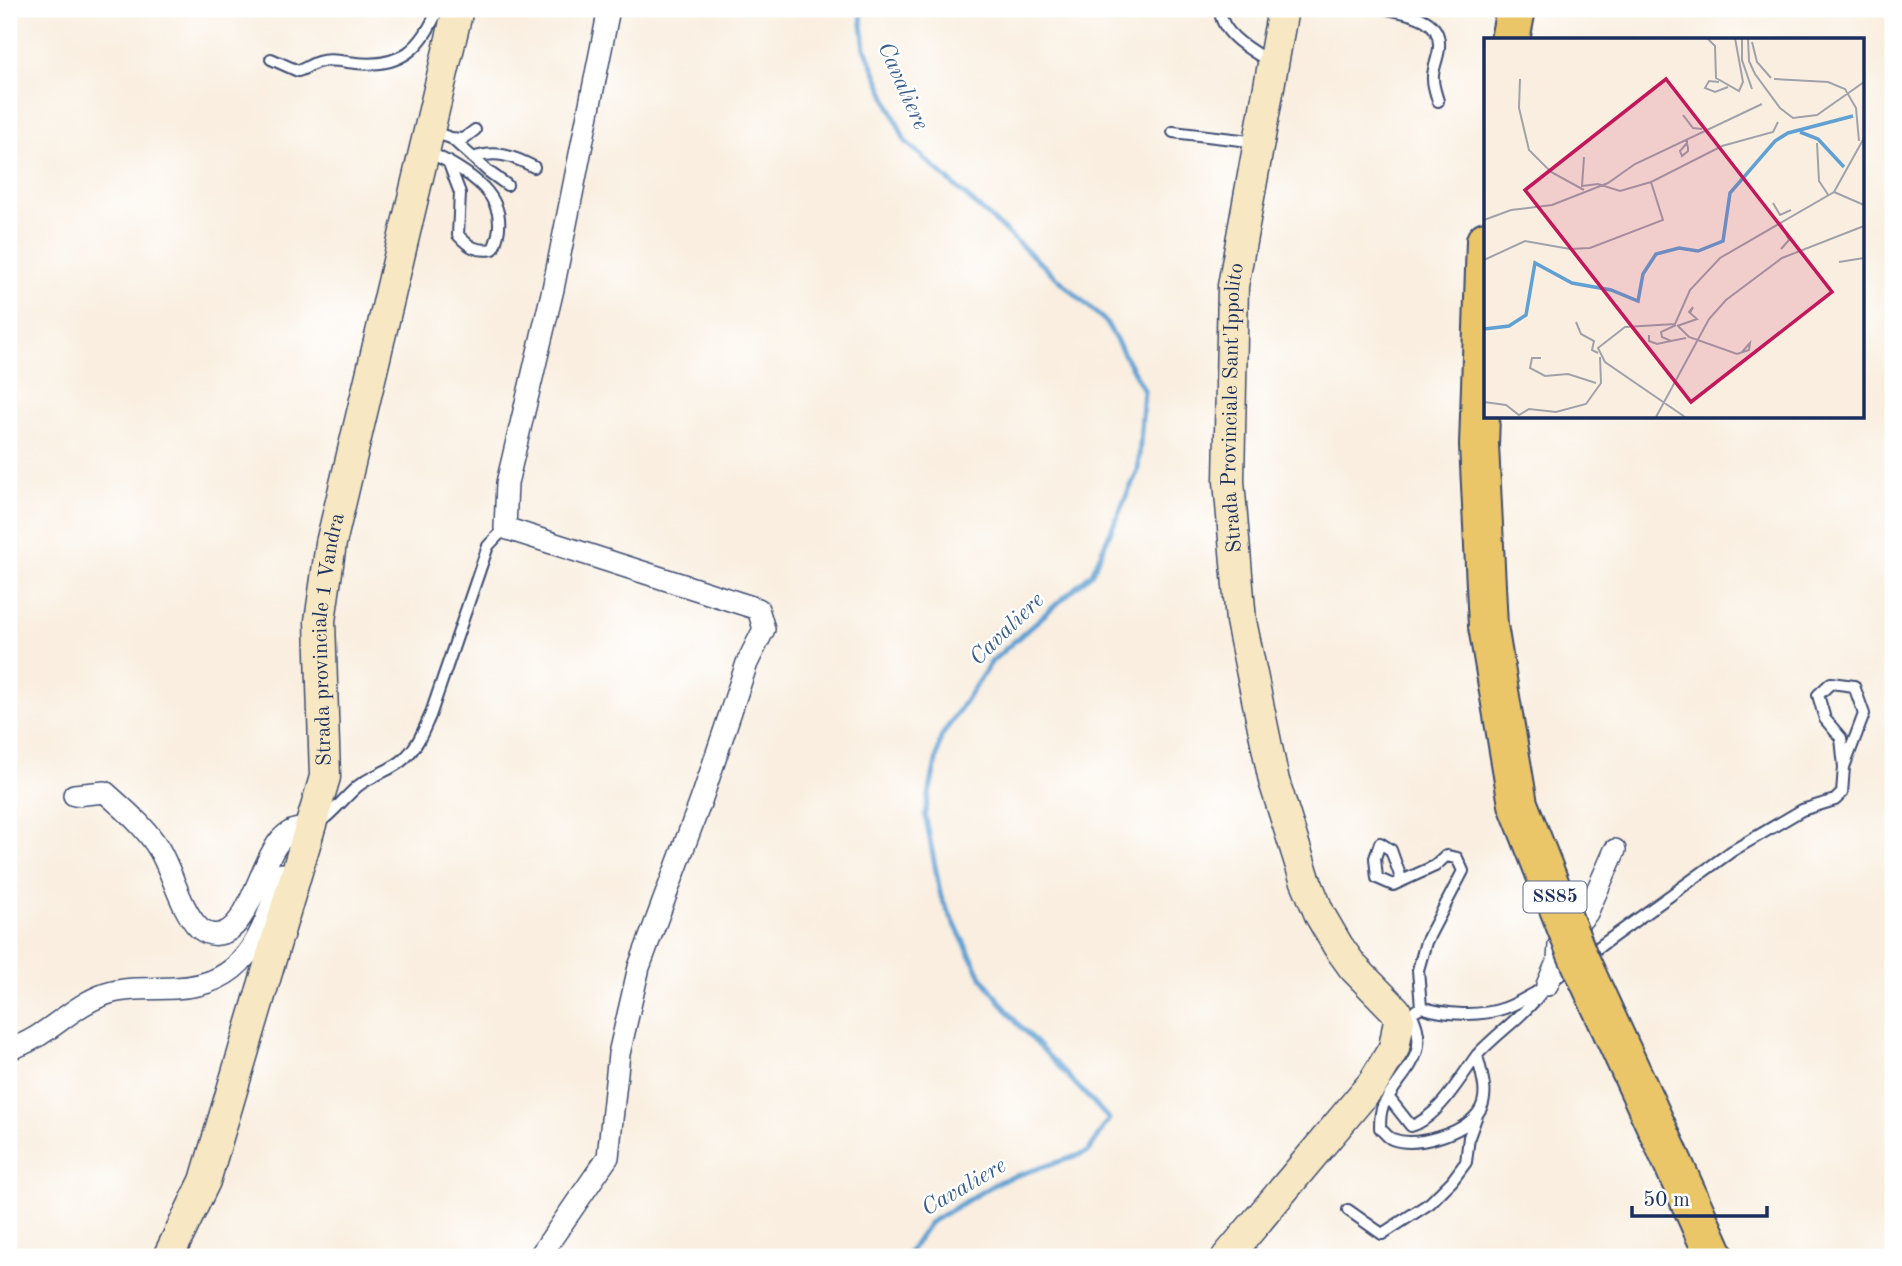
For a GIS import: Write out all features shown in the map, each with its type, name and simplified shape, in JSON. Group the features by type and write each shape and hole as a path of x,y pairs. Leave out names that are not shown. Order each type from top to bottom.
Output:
{"highway":[{"path":"1510,38 1516,9"},
{"name":"SS85","path":"1484,282 1479,445 1488,626 1518,804 1577,954 1715,1257"}],"main road":[{"name":"Strada provinciale 1 Vandra","path":"168,1257 205,1181 304,829 325,777 320,621 331,543 439,145 458,9"},
{"name":"Strada Provinciale Sant'Ippolito","path":"1283,9 1233,286 1229,481 1241,621 1274,781 1305,878 1320,915 1353,967 1396,1011 1410,1013"},
{"path":"1227,1257 1373,1083 1394,1048 1410,1013"}],"street":[{"path":"539,1257 608,1157 619,1054 639,967 702,798 747,663 764,629 758,609 505,528 507,483 553,289 608,9"},
{"path":"74,794 105,792 125,809 159,850 190,918 201,930 215,936 229,931 240,918 287,833 304,829"},
{"path":"9,1049 43,1034 82,1004 107,993 198,986 217,980 237,967 260,935 304,829"},
{"path":"1547,985 1558,960 1559,945 1587,913 1615,850"}],"lane":[{"path":"271,59 298,71 317,62 384,63 402,57 417,47 431,28 438,9"},
{"path":"1220,9 1220,16 1228,31 1273,64"},
{"path":"1387,9 1425,19 1434,26 1439,46 1432,78 1438,101"},
{"path":"439,145 463,139 475,130"},
{"path":"1173,132 1258,142"},
{"path":"439,145 489,191 495,204 500,234 493,249 483,251 469,247 458,235 460,193 439,145"},
{"path":"439,145 473,158 507,185"},
{"path":"473,158 496,153 512,156 534,167"},
{"path":"304,829 333,813 345,796 362,783 404,759 419,741 488,546 505,528"},
{"path":"1410,1013 1472,1013 1503,1009 1547,985 1732,851 1802,810 1835,800 1842,793 1844,767 1841,738 1825,719 1818,695 1831,683 1854,686 1864,714 1844,767"},
{"path":"1402,881 1435,866 1446,856 1457,858 1463,871 1426,942 1410,1013 1419,1028 1418,1048 1406,1072 1381,1108 1380,1128 1389,1138 1412,1143 1438,1137 1461,1127 1479,1112"},
{"path":"1389,1098 1410,1126 1421,1123 1457,1085 1477,1055 1491,1040 1528,1011 1547,985"},
{"path":"1348,1210 1382,1234 1430,1203 1452,1181 1466,1162 1469,1137 1486,1089 1477,1055"}],"waterway":[{"name":"Cavaliere","path":"860,9 865,48 905,141 1106,322 1144,390 1138,470 1092,573 992,661 941,737 925,814 941,897 982,978 1017,1023 1109,1119 1088,1152 1000,1181 929,1223 906,1257"}]}
